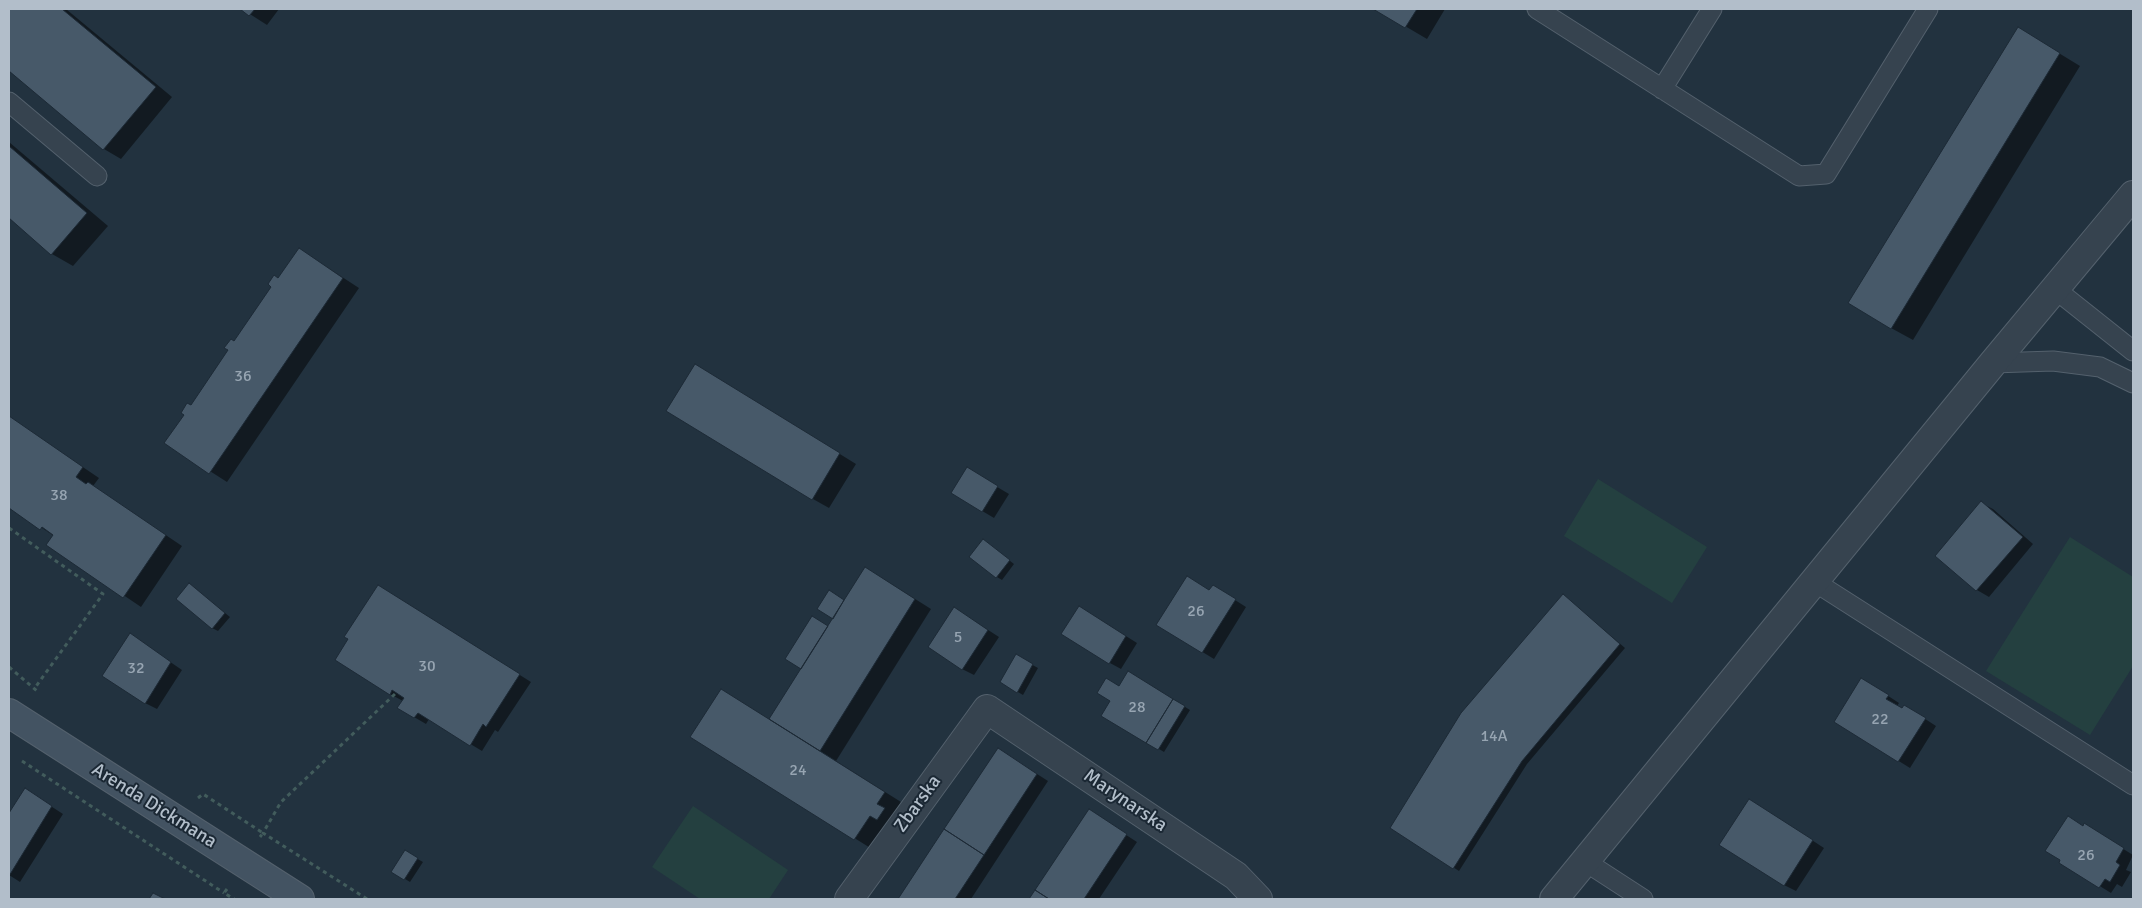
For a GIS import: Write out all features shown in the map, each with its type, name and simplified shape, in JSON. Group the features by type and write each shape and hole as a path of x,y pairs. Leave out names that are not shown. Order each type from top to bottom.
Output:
{"street":[{"path":"1554,899 2133,195"},
{"name":"Zbarska","path":"849,899 987,709"},
{"name":"Marynarska","path":"987,709 1236,876 1258,899"},
{"name":"Arenda Dickmana","path":"9,713 300,899"}],"lane":[{"path":"1537,9 1798,176 1826,174 1928,9"},
{"path":"1662,89 1712,9"},
{"path":"9,102 97,176"},
{"path":"2055,289 2133,352"},
{"path":"1993,363 2053,361 2100,367 2133,383"},
{"path":"1815,582 2133,785"},
{"path":"1586,862 1643,899"}],"path":[{"path":"9,528 103,594 34,689"},
{"path":"366,899 263,833 281,802 396,693"},
{"path":"20,760 224,893"}],"green space":[{"path":"1598,479 1707,547 1672,603 1564,536"},
{"path":"2070,537 2133,577 2133,666 2090,735 1986,671"},
{"path":"693,806 788,870 769,899 700,899 652,867"}],"building":[{"path":"9,9 62,9 156,87 103,150 9,71"},
{"path":"240,9 255,9 249,16"},
{"path":"1373,9 1417,9 1405,28"},
{"path":"2018,27 2060,53 1891,329 1848,303"},
{"path":"9,146 87,213 51,255 9,218"},
{"path":"299,248 343,278 209,474 164,443 184,415 181,413 187,403 191,405 228,350 224,348 231,339 234,341 271,287 268,284 274,275 278,278"},
{"path":"695,364 840,453 812,500 666,411"},
{"path":"9,416 83,467 76,477 86,484 88,482 166,535 123,598 46,545 53,535 42,527 40,530 9,508"},
{"path":"967,467 998,486 982,512 951,493"},
{"path":"1981,501 2023,537 1976,591 1935,556"},
{"path":"983,539 1010,560 996,578 969,557"},
{"path":"865,567 915,599 820,751 769,719"},
{"path":"1187,576 1209,590 1213,585 1236,599 1202,653 1156,625"},
{"path":"189,583 225,613 212,629 176,599"},
{"path":"378,585 520,674 486,727 483,724 470,746 418,713 414,718 397,708 404,698 392,690 390,695 335,660 348,639 344,637"},
{"path":"829,590 844,600 833,619 817,609"},
{"path":"1563,594 1620,644 1522,761 1453,869 1390,828 1461,713"},
{"path":"1079,606 1126,636 1109,664 1061,634"},
{"path":"954,607 988,630 962,670 928,647"},
{"path":"812,616 828,626 801,669 785,659"},
{"path":"130,633 171,662 145,704 102,676"},
{"path":"1016,654 1033,664 1017,693 1000,682"},
{"path":"1128,671 1173,699 1146,743 1101,716 1110,701 1097,693 1106,678 1119,686"},
{"path":"1861,678 1889,695 1886,699 1902,708 1904,705 1926,718 1898,762 1834,722"},
{"path":"721,689 885,792 877,804 885,808 877,820 870,816 854,840 690,737"},
{"path":"1173,699 1185,706 1158,750 1146,743"},
{"path":"998,748 1037,774 984,855 944,829"},
{"path":"25,788 52,806 9,876 9,813"},
{"path":"1749,799 1813,840 1784,886 1719,845"},
{"path":"1089,809 1127,834 1084,899 1049,899 1035,890"},
{"path":"2068,816 2083,826 2084,823 2124,848 2116,862 2120,865 2110,882 2105,879 2099,888 2059,863 2060,860 2045,851"},
{"path":"944,829 984,855 955,899 898,899"},
{"path":"405,850 418,858 404,880 391,872"},
{"path":"1035,890 1049,899 1029,899"},
{"path":"153,893 161,897 166,899 149,899"}]}
